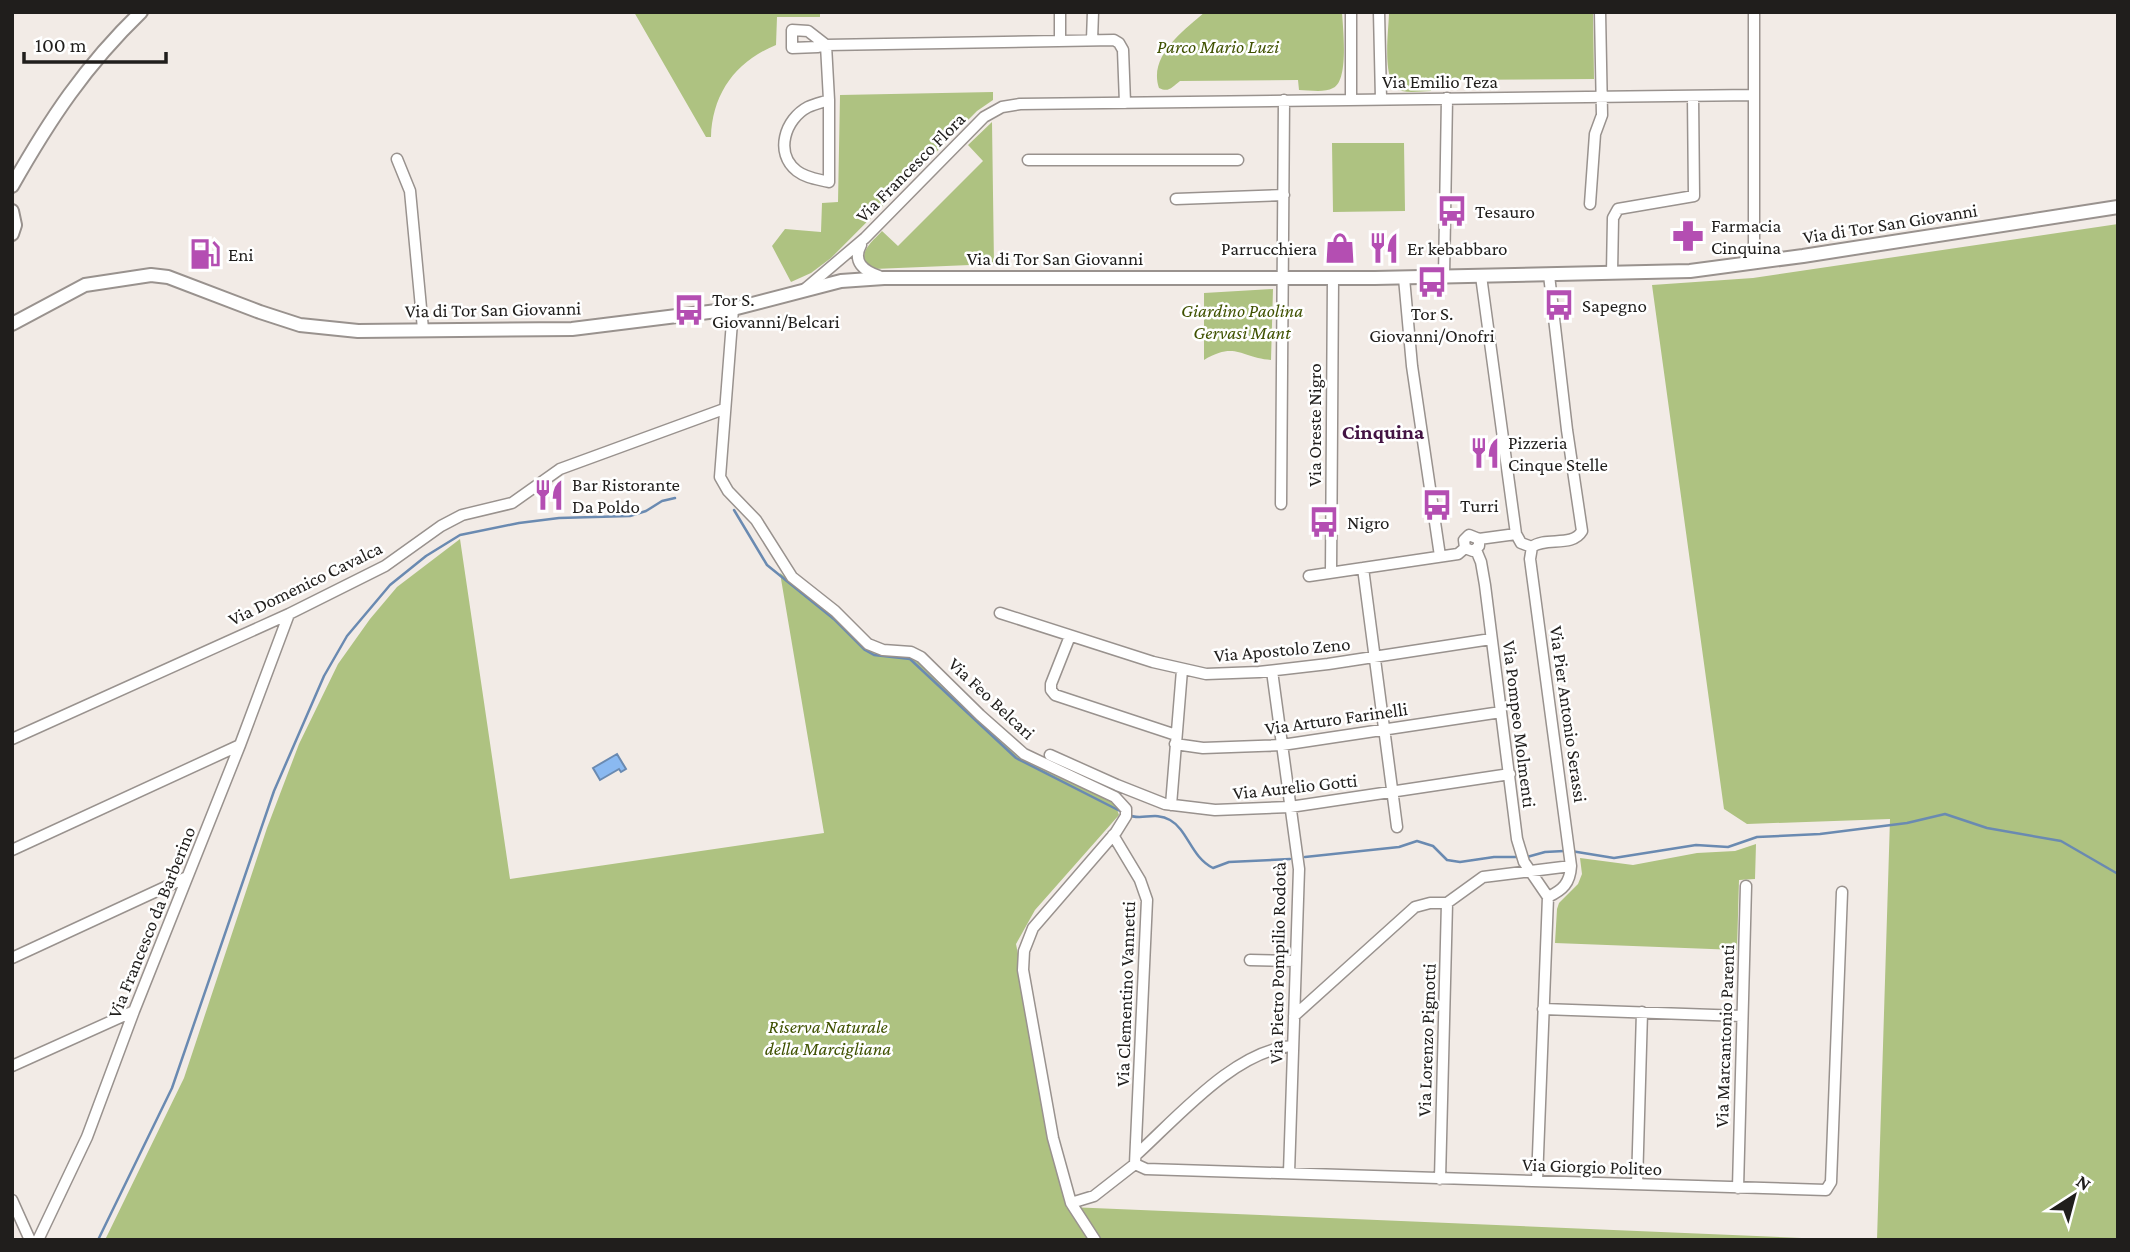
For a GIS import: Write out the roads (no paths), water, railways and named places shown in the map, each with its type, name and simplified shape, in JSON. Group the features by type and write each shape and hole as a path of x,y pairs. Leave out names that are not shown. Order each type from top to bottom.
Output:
{"street":[{"path":"12,186 46,128 80,78 141,12"},
{"path":"1060,12 1060,41"},
{"path":"1092,40 1093,12"},
{"path":"1351,12 1351,99"},
{"path":"1380,12 1381,99"},
{"path":"1591,204 1594,134 1602,115 1600,12"},
{"path":"1754,12 1754,262"},
{"path":"830,100 807,107 786,128 784,144 786,156 794,169 806,177 828,182 830,100 826,45 1114,40 1123,50 1125,103"},
{"name":"Via Emilio Teza","path":"1125,103 1754,95"},
{"path":"1612,273 1613,218 1618,209 1694,196 1693,96"},
{"path":"1444,277 1447,98"},
{"path":"1282,504 1284,100"},
{"name":"Via Francesco Flora","path":"802,291 865,238 984,117 1002,107 1020,104 1125,103"},
{"path":"397,159 410,191 423,329"},
{"path":"1028,160 1238,160"},
{"path":"1176,199 1283,195"},
{"name":"Via di Tor San Giovanni","path":"12,324 85,285 134,276 159,275 300,325 358,331 572,329 733,309 841,281 884,278 1404,278 1690,271 2118,207"},
{"path":"12,211 15,225 12,234"},
{"name":"Via Francesco Flora","path":"865,238 857,253 859,264 865,271 884,278"},
{"path":"1481,276 1516,534 1521,542 1532,547 1538,543 1576,538 1582,531 1565,418 1549,275"},
{"name":"Via Oreste Nigro","path":"1331,572 1333,278"},
{"path":"1404,278 1412,366 1440,556"},
{"name":"Via Feo Belcari","path":"733,309 720,473 728,491 756,520 787,571 873,647 911,652 925,659 980,715 1024,754 1113,796"},
{"name":"Via Domenico Cavalca","path":"12,739 289,614 385,566 441,526 462,515 512,503 560,469 724,409"},
{"path":"1309,576 1458,554 1470,549 1464,540 1472,534 1479,539 1516,534"},
{"name":"Via Pier Antonio Serassi","path":"1532,547 1530,559 1571,861"},
{"name":"Via Pompeo Molmenti","path":"1470,549 1481,562 1517,839 1530,871 1548,897"},
{"path":"1363,568 1397,827"},
{"name":"Via Apostolo Zeno","path":"1000,613 1182,670 1213,674 1272,671 1492,639"},
{"name":"Via Francesco da Barberino","path":"38,1240 88,1137 134,1011 289,614"},
{"name":"Via Arturo Farinelli","path":"1070,636 1051,684 1055,695 1203,748 1282,745 1501,712"},
{"path":"1171,805 1182,670"},
{"name":"Via Pietro Pompilio Rodotà","path":"1272,671 1299,869 1289,1173"},
{"path":"12,850 240,745"},
{"name":"Via Aurelio Gotti","path":"1050,755 1117,785 1171,805 1230,811 1290,807 1510,774"},
{"path":"1096,1240 1071,1203 1053,1138 1030,1018 1022,959 1026,943 1038,921 1114,835 1126,811 1123,803 1113,796 1117,785"},
{"name":"Via Clementino Vannetti","path":"1114,835 1142,884 1147,900 1136,1159"},
{"path":"1294,1016 1415,908 1430,903 1447,903 1483,877 1530,871 1571,861 1570,878 1563,888 1548,897 1537,1181"},
{"path":"12,958 187,877"},
{"name":"Via Marcantonio Parenti","path":"1738,1188 1746,886"},
{"name":"Via Giorgio Politeo","path":"1136,1159 1146,1169 1822,1191 1830,1185 1842,892"},
{"name":"Via Lorenzo Pignotti","path":"1440,1179 1447,903"},
{"path":"1250,960 1296,961"},
{"path":"1543,1009 1742,1016"},
{"path":"12,1066 134,1011"},
{"path":"1637,1184 1642,1012"},
{"path":"1071,1203 1094,1196 1217,1081 1261,1052 1293,1046"},
{"path":"12,1200 30,1240"}],"water":[{"path":"617,754 626,769 621,772 619,769 600,780 593,768"}],"waterway":[{"path":"98,1240 172,1088 274,791 324,676 347,636 390,585 426,556 460,535 559,518 630,516 675,498"},
{"path":"734,510 767,565 835,620 865,650 874,655 910,659 1016,758 1122,812"},
{"path":"1571,851 1614,858 1696,845 1728,847 1757,837 1820,834 1907,823 1945,814 1987,828 2061,841 2118,874"},
{"path":"1128,815 1159,816 1170,820 1181,830 1200,857 1213,868 1229,862 1290,859"},
{"path":"1305,857 1399,847 1417,841 1433,846 1447,860 1460,862 1494,857 1520,857"},
{"path":"1527,857 1564,851"}],"place":[{"name":"Tesauro","path":"1452,211"},
{"name":"Farmacia Cinquina","path":"1688,236"},
{"name":"Parrucchiera","path":"1340,248"},
{"name":"Er kebabbaro","path":"1384,248"},
{"name":"Eni","path":"205,254"},
{"name":"Tor S. Giovanni/Onofri","path":"1432,282"},
{"name":"Sapegno","path":"1559,305"},
{"name":"Tor S. Giovanni/Belcari","path":"689,310"},
{"name":"Pizzeria Cinque Stelle","path":"1485,453"},
{"name":"Bar Ristorante Da Poldo","path":"549,495"},
{"name":"Turri","path":"1437,505"},
{"name":"Nigro","path":"1324,522"}],"district":[{"name":"Cinquina","path":"1383,432"}],"park label":[{"name":"Parco Mario Luzi","path":"1218,46"},
{"name":"Giardino Paolina Gervasi Mant","path":"1242,321"},
{"name":"Riserva Naturale della Marcigliana","path":"828,1037"}]}
